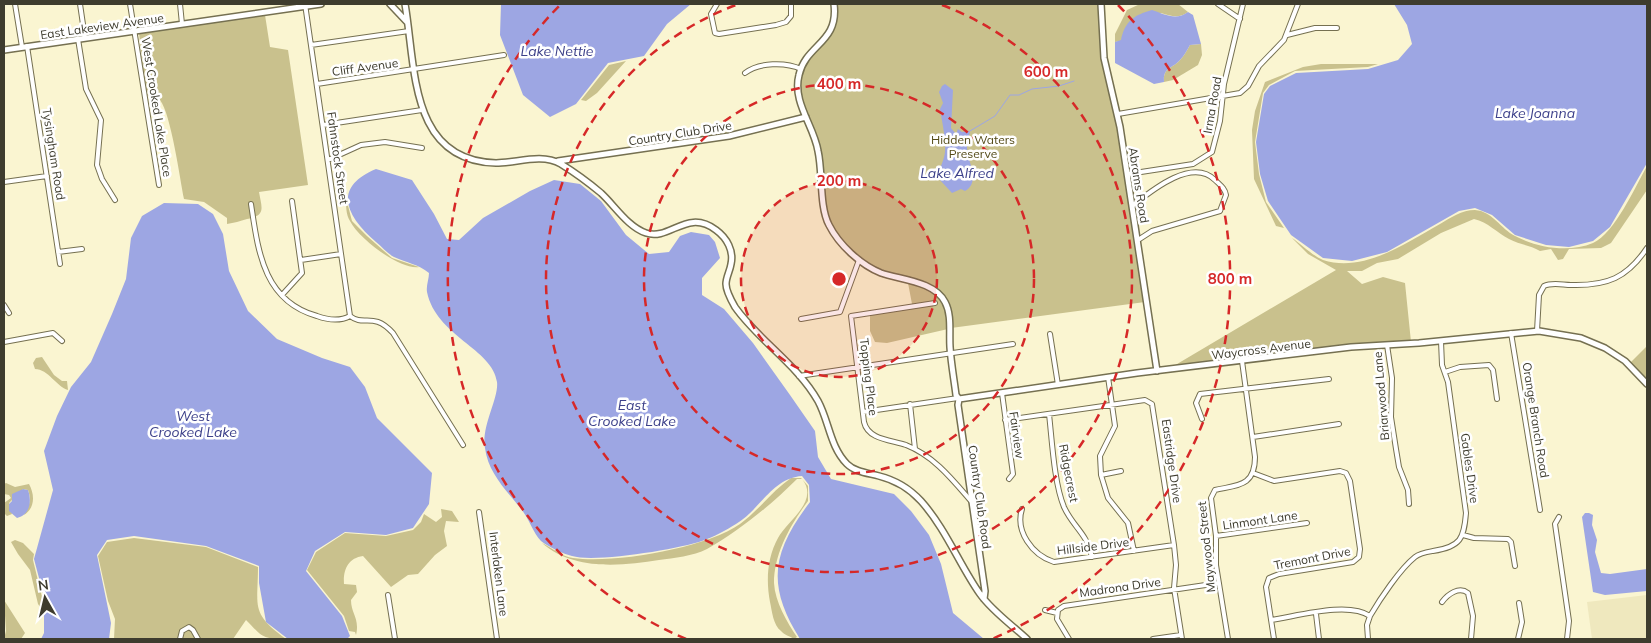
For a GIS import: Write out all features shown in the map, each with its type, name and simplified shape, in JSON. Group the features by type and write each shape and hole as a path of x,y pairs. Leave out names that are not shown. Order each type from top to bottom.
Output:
{"street":[{"name":"Tysingham Road","path":"15,4 47,176 60,264"},
{"path":"80,4 85,38"},
{"name":"West Crooked Lake Place","path":"130,4 136,31 159,186"},
{"path":"180,4 182,24"},
{"name":"East Lakeview Avenue","path":"4,50 321,4"},
{"path":"390,4 400,12 408,24"},
{"path":"405,4 422,110 437,137 447,146 468,158 489,163 538,159 556,162 601,193 640,231 659,234 692,222 707,224 720,232 730,250 732,263 726,283 732,302 799,376 817,400 841,457 854,468 891,479 917,496 947,536 984,599 1027,639"},
{"path":"717,4 711,14 716,33 719,34 783,24 791,16 792,4"},
{"path":"745,73 754,68 785,64 801,69 831,31 835,15 834,4"},
{"name":"Abrams Road","path":"1101,4 1104,58 1118,114 1157,371"},
{"path":"1218,4 1240,19"},
{"name":"Irma Road","path":"1128,174 1193,164 1212,152 1216,144 1223,96 1243,4"},
{"path":"1118,114 1237,94 1246,88 1259,66 1287,35 1298,4"},
{"name":"Fahnstock Street","path":"305,5 350,316"},
{"path":"1287,35 1315,28 1337,28"},
{"path":"311,45 409,31"},
{"path":"78,39 86,89 100,120 97,165 102,179 115,200"},
{"name":"Cliff Avenue","path":"317,84 504,55"},
{"name":"Country Club Road","path":"801,69 797,85 818,150 825,216 829,225 843,244 859,260 880,272 920,284 940,295 948,311 950,353 985,591 984,599"},
{"path":"323,124 422,110"},
{"name":"Country Club Drive","path":"556,162 730,136 806,117"},
{"path":"328,160 361,145 385,142 422,148"},
{"path":"1132,206 1162,182 1196,172 1210,174 1224,188 1226,195 1220,211 1152,231 1138,240"},
{"path":"4,182 47,176"},
{"path":"282,295 301,275 292,201"},
{"path":"251,204 260,258 271,280 282,295 295,306 319,317 342,320 350,316 356,320 377,320 389,329 415,366 463,446"},
{"path":"1537,331 1540,295 1544,286 1593,284 1609,281 1626,272 1647,248"},
{"path":"58,252 82,249"},
{"path":"300,260 341,254"},
{"path":"801,319 840,312 859,260"},
{"name":"Topping Place","path":"935,303 851,316 865,426 869,432 915,449 941,468 971,501"},
{"path":"4,306 9,313"},
{"name":"Waycross Avenue","path":"863,412 1157,371 1387,345 1537,331 1561,333 1587,340 1625,361 1647,384"},
{"name":"Orange Branch Road","path":"1511,333 1540,510"},
{"path":"4,342 53,334 57,335 62,342"},
{"path":"1050,334 1058,385"},
{"name":"Gables Drive","path":"1441,341 1441,361 1466,513 1463,535"},
{"path":"799,376 1013,344"},
{"name":"Briarwood Lane","path":"1387,345 1392,378 1391,417 1399,468 1408,490 1409,504"},
{"path":"1242,361 1255,457 1253,473"},
{"path":"1444,372 1457,368 1489,365 1493,370 1497,399"},
{"path":"1108,378 1115,426 1100,456 1101,474 1106,494 1128,523 1134,551"},
{"path":"1202,419 1196,403 1200,394 1329,379"},
{"name":"Fairview","path":"1002,393 1013,474 1010,479"},
{"name":"Eastridge Drive","path":"1005,420 1145,400 1153,405 1174,545 1176,565 1174,590 1182,637"},
{"path":"910,404 915,449"},
{"name":"Ridgecrest","path":"1049,414 1062,500 1070,517 1086,536 1092,557"},
{"path":"1252,437 1339,424"},
{"path":"1101,474 1121,471"},
{"name":"Tremont Drive","path":"1253,473 1274,481 1340,471 1346,473 1349,476 1360,549 1359,557 1354,562 1271,577 1266,587 1274,639"},
{"name":"Maywood Street","path":"1228,639 1216,560 1212,493 1241,485 1253,473"},
{"name":"Hillside Drive","path":"1022,509 1019,522 1021,530 1042,556 1054,562 1174,545"},
{"name":"Interlaken Lane","path":"479,512 497,639"},
{"path":"1559,517 1555,524 1569,621 1567,639"},
{"name":"Linmont Lane","path":"1216,536 1307,523"},
{"path":"1368,639 1367,625 1370,616 1414,558 1424,552 1452,547 1463,535 1474,538 1508,539 1511,542 1515,566"},
{"name":"Madrona Drive","path":"1057,613 1060,608 1066,605 1219,583"},
{"path":"1442,602 1449,594 1457,591 1464,590 1468,593 1473,616 1471,639"},
{"path":"388,595 395,639"},
{"path":"1518,639 1522,622 1519,603"},
{"path":"1271,620 1352,609 1370,616"},
{"path":"1045,610 1057,613 1058,623 1069,639"},
{"path":"1316,614 1319,639"},
{"path":"180,639 182,631 189,627 198,639"},
{"path":"1153,639 1182,637"}],"shaded area":[{"path":"1647,595 1647,639 1592,639 1587,602"}],"green space":[{"name":"Hidden Waters Preserve","path":"835,4 1099,4 1102,58 1116,114 1145,302 951,328 941,294 875,267 859,258 846,246 835,233 828,217 822,157 800,95 801,76 805,65 829,35 833,27 836,17"},
{"path":"1140,4 1178,4 1188,12 1178,16 1161,13 1121,41 1115,42 1115,34 1127,10"},
{"path":"265,15 270,47 288,50 308,185 259,192 262,207 260,213 235,223 227,224 227,218 204,202 184,199 178,163 164,107 157,97 145,95 139,32"},
{"path":"1201,44 1202,55 1198,65 1173,80 1164,82 1167,71 1177,63 1190,45"},
{"path":"626,61 597,93 586,101 581,100 609,65"},
{"path":"1321,64 1378,64 1368,67 1295,71 1269,85 1263,93 1255,142 1259,174 1266,202 1284,228 1276,226 1254,179 1252,130 1255,111 1265,82 1303,67"},
{"path":"1647,166 1647,190 1611,243 1601,248 1569,249 1563,259 1558,260 1551,249 1540,251 1517,243 1474,219 1441,233 1398,259 1377,263 1362,271 1347,271 1362,284 1383,277 1405,283 1411,342 1351,345 1172,367 1336,270 1308,254 1292,238 1323,260 1338,263 1354,263 1384,254 1456,215 1465,211 1475,210 1486,213 1510,233 1534,244 1554,248 1584,246 1601,238 1617,220"},
{"path":"346,198 352,221 367,236 392,258 419,267 411,267 391,259 362,236 349,219"},
{"path":"908,283 927,289 938,297 945,310 948,329 887,343 875,342 870,331 870,315 905,308 912,304"},
{"path":"1647,346 1647,381 1630,363"},
{"path":"42,357 54,375 62,381 67,381 68,390 44,372 35,369 33,363 36,358"},
{"path":"791,478 802,479 797,479 766,508 743,526 707,549 690,555 629,564 598,564 568,558 542,543 569,557 591,559 635,556 683,547 725,533 740,524"},
{"path":"802,479 808,486 808,501 780,550 774,583 779,604 797,637 794,639 782,632 775,622 772,614 768,578 774,546 782,531 805,503 807,487"},
{"path":"4,484 15,487 29,484 33,501 30,509 24,515 29,506 30,497 28,490 23,489 9,503 12,514 7,516 4,513 4,503 11,498 9,495 4,494"},
{"path":"441,509 452,511 459,522 446,521 444,531 447,546 435,555 418,574 408,575 391,587 363,556 350,562 344,574 344,584 356,585 357,592 351,600 357,624 356,635 355,632 349,631 344,616 307,570 316,552 345,533 386,536 413,530 421,522 424,514 436,522 442,517"},
{"path":"134,538 206,547 258,567 258,608 266,622 286,639 263,636 246,620 233,639 114,639 115,619 108,601 98,556 107,542"},
{"path":"15,540 23,543 34,554 33,560 42,597 43,611 38,604 30,570 11,542"},
{"path":"4,600 25,633 21,639 4,639 6,631"}],"water":[{"name":"Lake Nettie","path":"501,4 691,4 667,24 644,56 608,63 576,104 550,117 523,95 500,35"},
{"name":"Lake Joanna","path":"1394,4 1647,4 1647,163 1610,227 1593,241 1569,247 1546,245 1515,235 1492,215 1475,208 1459,211 1387,252 1352,261 1323,258 1291,235 1268,201 1260,174 1256,142 1264,94 1270,86 1296,73 1368,69 1398,60 1412,44 1407,25"},
{"path":"1152,10 1170,16 1184,15 1188,12 1193,15 1201,44 1190,45 1177,63 1167,71 1164,82 1154,84 1115,63 1115,42 1121,40 1128,23 1140,14"},
{"name":"Lake Alfred","path":"945,84 953,90 951,128 956,134 958,129 962,132 970,131 967,152 973,176 970,187 965,191 961,189 952,193 939,179 945,147 940,109 943,103 939,92"},
{"name":"East Crooked Lake","path":"376,169 412,180 434,214 447,239 459,240 483,218 530,191 554,180 580,184 601,201 626,235 649,254 669,252 680,236 691,232 709,235 715,242 720,258 702,278 702,295 724,309 753,343 790,395 815,431 818,457 831,479 894,494 911,511 929,535 941,564 953,613 984,639 800,639 789,620 782,602 778,585 778,569 781,553 788,537 810,502 809,485 802,476 782,482 736,524 711,538 691,544 637,554 583,558 565,554 541,541 524,513 494,474 487,457 484,440 485,431 497,389 493,370 486,360 441,320 432,307 427,292 429,273 389,254 357,223 351,213 348,203 353,185"},
{"name":"West Crooked Lake","path":"164,203 198,204 213,214 223,234 229,271 248,311 277,339 322,358 350,367 365,387 377,418 432,473 429,504 413,528 386,535 345,532 315,551 306,571 342,616 350,636 347,639 288,639 266,622 259,583 259,566 206,546 134,536 107,540 97,555 111,623 109,639 41,639 44,633 44,597 34,559 53,490 44,451 57,416 71,387 91,362 112,314 126,279 131,238 142,216"},
{"path":"23,489 28,490 30,503 25,514 17,518 9,511 9,504 12,501 12,494"},
{"path":"1585,513 1593,515 1592,525 1597,540 1595,552 1601,573 1610,574 1647,569 1647,591 1605,595 1593,592 1582,517"}],"waterway":[{"path":"970,131 995,116 1010,95 1019,95 1032,89 1059,86 1074,81"}]}
